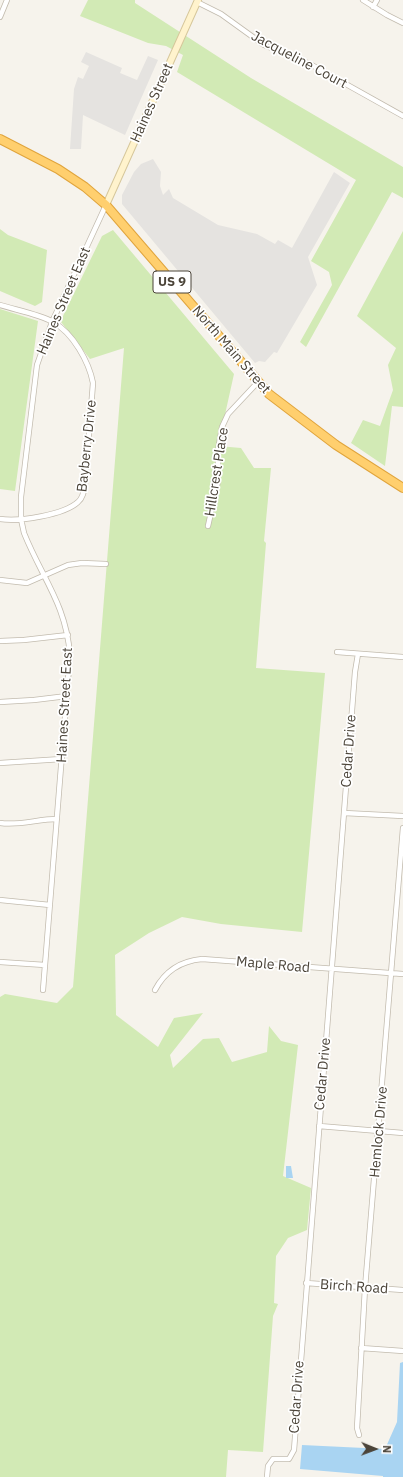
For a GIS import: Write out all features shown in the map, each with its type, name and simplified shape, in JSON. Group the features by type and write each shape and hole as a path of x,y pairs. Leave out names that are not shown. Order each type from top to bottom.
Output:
{"highway":[{"name":"North Main Street","path":"0,139 62,171 85,187 106,205 258,382 282,405 336,445 403,488"}],"street":[{"path":"0,17 7,0"},
{"path":"363,0 403,23"},
{"path":"373,7 377,0"},
{"name":"Jacqueline Court","path":"197,1 221,14 264,45 310,64 403,116"},
{"name":"Haines Street","path":"106,205 197,1"},
{"name":"Haines Street East","path":"43,990 70,655 68,634 63,616 30,546 21,519 21,497 37,365 52,322 106,205"},
{"path":"0,304 52,322"},
{"name":"Bayberry Drive","path":"0,519 40,517 69,508 79,502 84,492 92,394 91,372 83,353 60,327 52,322"},
{"name":"Hillcrest Place","path":"208,526 218,481 218,450 222,427 228,414 258,382"},
{"path":"0,580 27,583 68,565 82,563 106,564"},
{"path":"0,641 24,640 68,634"},
{"path":"337,652 403,657"},
{"name":"Cedar Drive","path":"267,1477 268,1466 273,1459 289,1459 294,1450 331,969 355,672 358,654"},
{"path":"0,702 67,696"},
{"path":"0,762 62,759"},
{"path":"344,813 403,816"},
{"path":"0,823 19,824 35,820 57,819"},
{"name":"Hemlock Drive","path":"359,1435 357,1428 365,1288 403,828"},
{"path":"0,900 50,905"},
{"name":"Maple Road","path":"155,990 162,977 180,964 192,960 403,974"},
{"path":"0,962 45,965"},
{"path":"319,1126 403,1133"},
{"name":"Birch Road","path":"306,1283 403,1290"},
{"path":"361,1348 403,1351"}],"green space":[{"path":"88,0 135,0 135,3 251,78 403,167 403,198 392,192 306,347 300,342 332,285 329,272 311,261 356,180 177,72 183,55 166,46 148,43 80,16"},
{"path":"0,229 8,235 47,250 42,302 35,306 0,291"},
{"path":"113,230 234,374 218,446 241,448 254,468 271,468 264,541 266,543 256,668 325,673 302,932 221,924 182,917 149,933 115,955 116,1015 158,1047 174,1018 203,1013 170,1055 173,1068 203,1039 219,1038 232,1062 267,1052 269,1026 281,1041 298,1045 283,1176 311,1188 307,1230 288,1238 276,1256 274,1303 278,1304 273,1316 263,1452 228,1450 226,1477 0,1477 0,997 5,994 57,1003 73,987 124,348 90,359 61,322 102,236"},
{"path":"403,231 403,407 392,406 385,466 351,443 363,420 380,426 393,390 388,365 396,348 357,316"},
{"path":"0,309 38,321 15,491 0,489"}],"shaded area":[{"path":"86,52 122,68 120,73 137,80 148,56 158,60 125,135 83,115 81,149 70,149 74,89 78,77 83,79 89,66 81,62"},
{"path":"153,159 161,172 160,186 163,195 169,189 173,198 218,225 257,234 275,244 278,240 292,248 334,172 350,183 308,257 317,285 277,353 274,352 265,362 259,361 255,363 122,204 122,195 134,172 141,164"}],"water":[{"path":"286,1166 291,1166 293,1178 286,1178"},
{"path":"403,1362 403,1477 383,1477 300,1469 302,1445 385,1449 397,1422 400,1363"}]}
